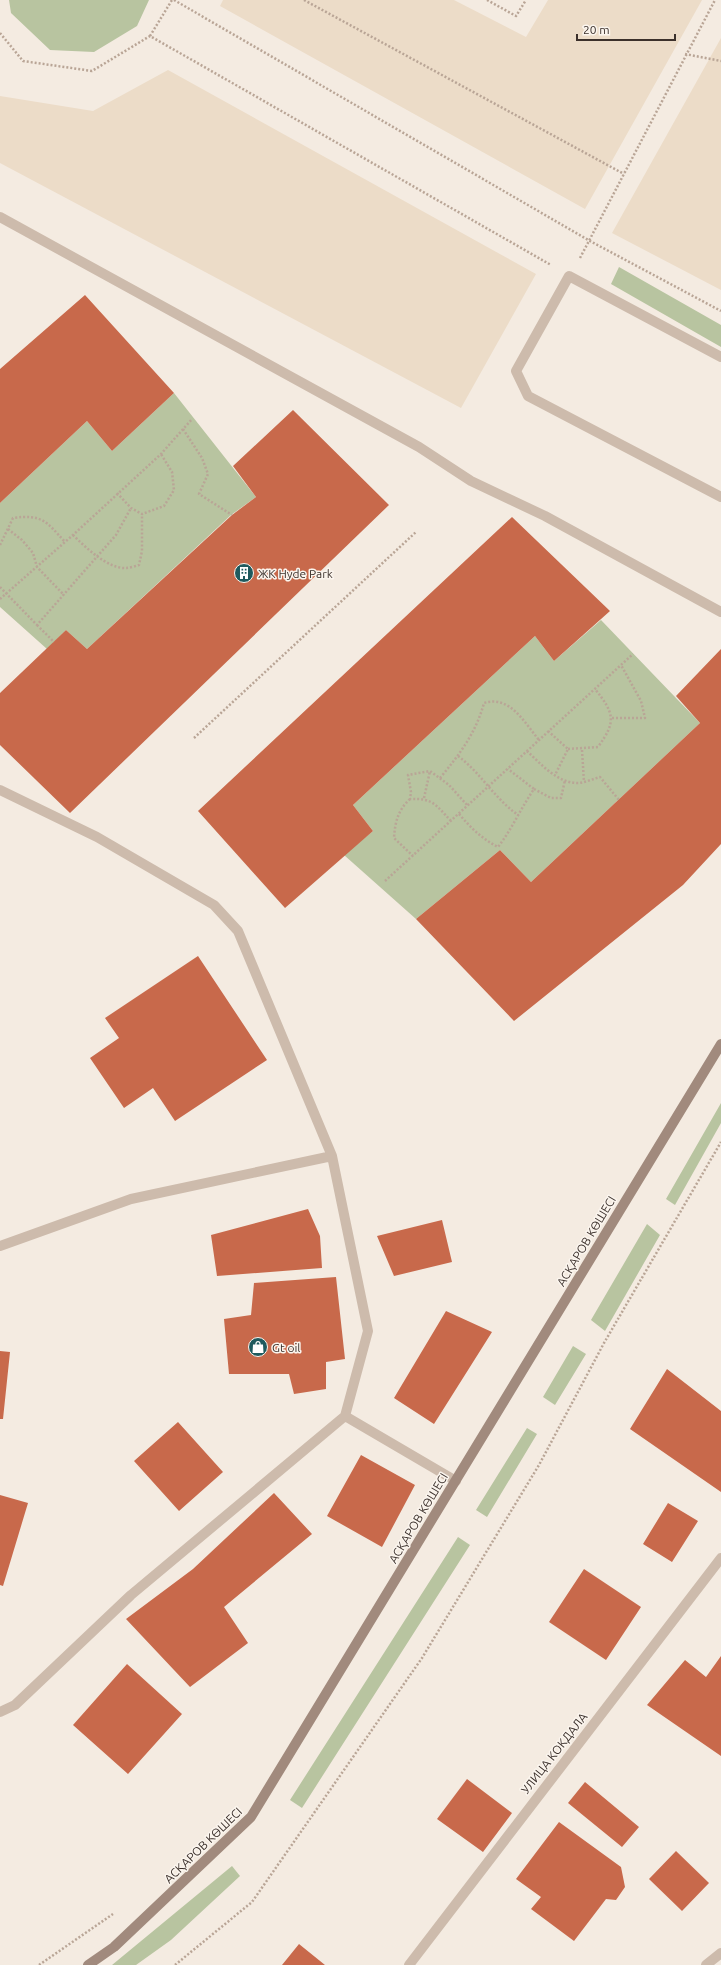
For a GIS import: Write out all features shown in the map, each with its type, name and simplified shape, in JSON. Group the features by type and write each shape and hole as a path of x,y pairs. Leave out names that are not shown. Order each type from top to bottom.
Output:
{"street":[{"path":"0,217 419,447 471,481 544,516 721,612"},
{"path":"721,357 569,276 516,371 528,396 721,497"},
{"path":"0,790 97,838 214,905 238,931 332,1156 368,1331 345,1416 131,1595 15,1705 0,1712"},
{"name":"АСҚАРОВ КӨШЕСІ","path":"88,1965 114,1947 252,1817 721,1044"},
{"path":"0,1246 131,1199 332,1156"},
{"path":"345,1416 456,1481"},
{"name":"УЛИЦА КОКДАЛА","path":"409,1965 721,1558"},
{"path":"706,1965 721,1953"}],"path":[{"path":"0,33 23,61 92,71 150,36 173,0 590,241 721,311"},
{"path":"304,0 624,174"},
{"path":"487,0 516,16 526,0"},
{"path":"150,36 569,276 590,241 715,0"},
{"path":"686,54 721,61"},
{"path":"0,599 73,535 161,454 192,419"},
{"path":"183,428 202,458 208,474 199,494 232,515"},
{"path":"117,493 131,508 142,514 164,506 174,490 172,472 161,454"},
{"path":"37,625 116,535 131,508"},
{"path":"73,535 98,556 126,568 139,565 142,551 142,514"},
{"path":"0,544 13,518 30,516 47,522 65,542"},
{"path":"8,529 22,540 33,553 37,567 64,596"},
{"path":"194,738 416,532"},
{"path":"0,587 5,594 54,642"},
{"path":"385,881 633,654"},
{"path":"612,718 645,718 641,701 620,665"},
{"path":"548,732 568,750 582,750 598,747 608,734 612,718 607,704 595,689"},
{"path":"440,778 458,756 479,722 484,703 495,700 507,704 539,740"},
{"path":"555,775 568,750"},
{"path":"582,750 584,782"},
{"path":"527,751 555,775 565,780 578,783 600,777 619,800"},
{"path":"458,756 473,767 504,805 518,815"},
{"path":"508,769 534,789 551,798 561,798 565,780"},
{"path":"424,798 430,771"},
{"path":"413,856 394,838 394,823 402,807 410,799 411,792 408,774 430,771 449,785 468,806"},
{"path":"459,814 482,837 498,847 508,834 534,789"},
{"path":"410,799 424,798 436,805 451,820"},
{"path":"175,1965 252,1902 422,1658 539,1465 604,1343 721,1142"},
{"path":"39,1965 116,1913"}],"green space":[{"path":"9,0 149,0 137,26 94,52 50,50 11,13"},
{"path":"619,267 721,325 721,347 611,284"},
{"path":"174,393 256,497 231,515 87,649 66,630 47,649 0,607 0,503 87,421 112,451"},
{"path":"601,620 700,723 531,882 500,850 416,919 344,855 373,831 353,805 535,636 554,661"},
{"path":"721,1103 721,1123 675,1205 666,1199"},
{"path":"647,1224 660,1235 605,1331 591,1320"},
{"path":"573,1346 586,1354 555,1405 543,1397"},
{"path":"527,1428 537,1434 487,1517 476,1510"},
{"path":"458,1537 470,1545 302,1808 290,1800"},
{"path":"232,1866 240,1876 171,1940 136,1965 112,1965"}],"shaded area":[{"path":"223,0 454,0 526,37 548,0 702,0 585,209 220,6"},
{"path":"721,38 721,290 612,233"},
{"path":"168,70 536,274 461,408 0,163 0,96 93,111"}],"building":[{"path":"85,295 174,393 112,451 87,421 0,503 0,369"},
{"name":"ЖК Hyde Park","path":"293,410 389,505 70,813 0,745 0,693 66,630 87,649 232,515 256,497 233,466"},
{"path":"512,517 610,611 554,661 535,636 353,805 373,831 285,908 198,811"},
{"path":"721,649 721,844 683,885 514,1021 416,919 500,850 531,882 700,723 676,696"},
{"path":"198,956 267,1060 175,1121 153,1088 124,1108 90,1058 119,1038 105,1018"},
{"path":"308,1209 320,1236 322,1268 217,1276 211,1235"},
{"path":"442,1220 452,1262 394,1276 377,1236"},
{"path":"336,1277 345,1359 326,1362 326,1389 294,1394 289,1374 229,1374 224,1319 251,1315 254,1283"},
{"path":"446,1311 492,1332 434,1424 394,1398"},
{"path":"0,1351 10,1352 3,1419 0,1419"},
{"path":"667,1369 721,1411 721,1492 630,1429"},
{"path":"178,1422 223,1472 179,1511 134,1461"},
{"path":"361,1455 415,1485 382,1547 327,1516"},
{"path":"274,1493 312,1534 224,1607 248,1643 190,1687 126,1619 193,1569"},
{"path":"0,1495 28,1503 3,1586 0,1585"},
{"path":"668,1503 698,1521 672,1562 643,1544"},
{"path":"584,1569 641,1607 606,1660 549,1622"},
{"path":"721,1656 721,1756 647,1705 685,1660 706,1677"},
{"path":"127,1664 182,1714 128,1774 73,1725"},
{"path":"467,1779 512,1813 483,1852 437,1819"},
{"path":"585,1782 639,1827 622,1847 568,1803"},
{"path":"559,1822 621,1867 625,1887 616,1900 606,1899 574,1941 531,1909 541,1897 516,1879"},
{"path":"676,1851 709,1883 682,1911 649,1879"},
{"path":"299,1944 325,1965 282,1965"}],"place":[{"name":"ЖК Hyde Park","path":"244,573"},
{"name":"Gt oil","path":"258,1347"}]}
